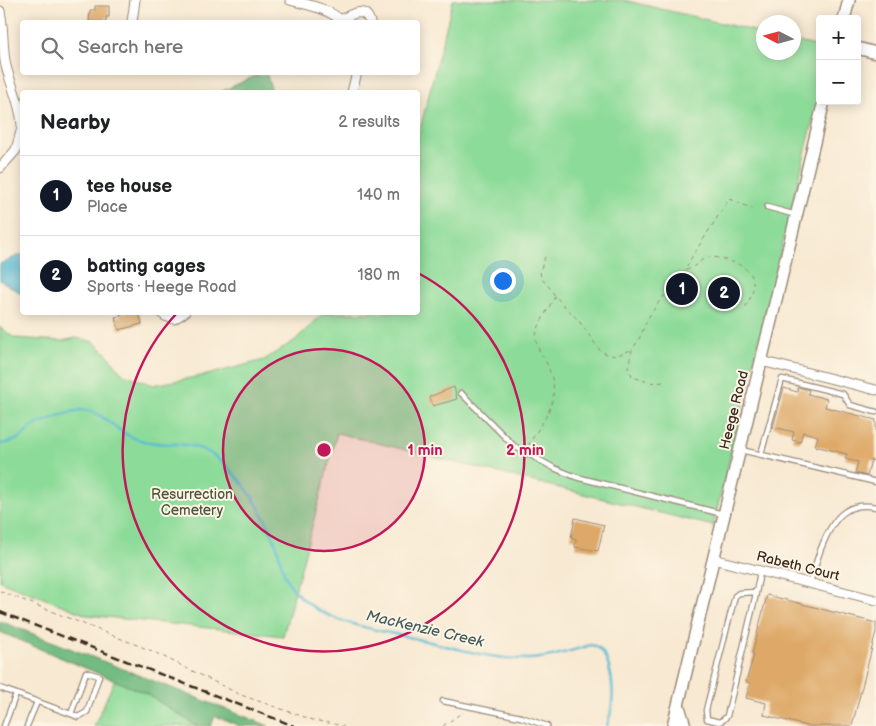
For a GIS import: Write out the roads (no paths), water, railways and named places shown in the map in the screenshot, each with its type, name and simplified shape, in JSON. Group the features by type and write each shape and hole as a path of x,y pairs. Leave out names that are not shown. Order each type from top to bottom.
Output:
{"street":[{"path":"132,20 136,0"},
{"path":"290,0 323,8 341,20"},
{"path":"845,15 849,0"},
{"path":"0,12 3,27 2,50 20,112"},
{"path":"343,20 354,12 360,12 365,14 369,20"},
{"path":"861,49 876,53"},
{"path":"352,90 356,75"},
{"name":"Heege Road","path":"673,726 823,105"},
{"path":"0,168 16,150 20,135"},
{"path":"164,315 174,319 181,315"},
{"path":"761,361 876,390"},
{"name":"Rabeth Court","path":"713,559 876,600"},
{"path":"678,706 685,726"}],"lane":[{"path":"767,207 796,215"},
{"path":"761,454 782,379 843,394 850,405 876,412"},
{"path":"843,394 848,383"},
{"path":"461,393 514,446 554,468 576,477 724,514"},
{"path":"740,450 876,482"},
{"path":"810,583 820,549 834,523 845,511 854,507 865,505 876,507"},
{"path":"756,592 739,593 734,596 706,710 707,719 714,722 723,720 727,716 756,592 760,570"},
{"path":"0,688 78,717 86,712 99,676 86,672 71,714"},
{"path":"4,726 16,694"},
{"path":"443,701 521,716 546,726"},
{"path":"27,726 37,702"}],"water":[{"path":"20,255 20,293 0,280 0,264"}],"waterway":[{"name":"MacKenzie Creek","path":"0,444 16,440 42,422 82,410 103,417 134,438 155,443 185,445 206,451 227,467 252,497 266,520 278,549 286,578 301,597 315,608 331,617 367,628 502,658 529,659 560,654 591,645 597,647 607,660 611,678 612,706 607,726"}],"railway":[{"path":"0,612 294,726"}],"place":[{"name":"tee house","path":"682,289"},
{"name":"batting cages","path":"724,293"}],"park label":[{"name":"Resurrection Cemetery","path":"192,502"}]}
